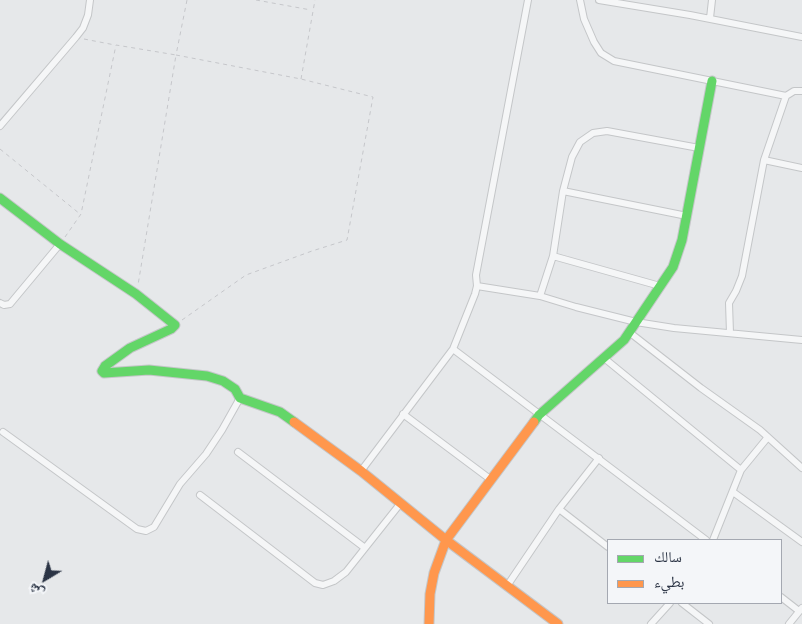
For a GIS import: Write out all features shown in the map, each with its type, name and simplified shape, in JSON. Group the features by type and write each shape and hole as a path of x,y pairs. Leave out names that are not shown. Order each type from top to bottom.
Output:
{"street":[{"path":"0,126 83,28 88,15 90,0"},
{"path":"361,471 453,349 475,294 477,286 476,276 528,0"},
{"path":"580,0 588,31 601,53 608,58 622,64 786,96"},
{"path":"599,0 710,18 802,37"},
{"path":"710,18 712,0"},
{"path":"430,624 430,594 434,573 446,540 539,415 616,348 636,322 673,266 682,240 712,81"},
{"path":"730,333 729,303 742,276 764,160 786,96 794,91 802,91"},
{"path":"540,296 553,256 563,191 572,157 580,142 593,132 607,131 699,148"},
{"path":"764,160 802,168"},
{"path":"563,191 687,216"},
{"path":"0,198 60,244 136,294 175,325 172,329 130,348 105,366 102,371 104,373 149,370 207,376 223,381 235,389 240,398 280,412 361,471 446,540 558,624"},
{"path":"0,303 4,305 10,304 60,244"},
{"path":"553,256 660,286"},
{"path":"477,286 540,296 636,322 674,328 802,340"},
{"path":"629,332 701,388 760,430 802,468"},
{"path":"453,349 705,539"},
{"path":"604,358 740,470"},
{"path":"3,432 137,528 146,530 154,527 180,484 206,454 240,398"},
{"path":"403,414 490,479"},
{"path":"713,539 740,470 768,437"},
{"path":"238,452 365,548"},
{"path":"507,586 560,509 599,458"},
{"path":"733,492 802,542"},
{"path":"200,495 315,583 323,585 334,581 346,572 400,504"},
{"path":"560,509 607,545"},
{"path":"782,598 801,610 790,624"},
{"path":"651,624 669,604"},
{"path":"683,604 709,624"}],"path":[{"path":"136,294 187,0"},
{"path":"256,0 312,10"},
{"path":"301,80 315,0"},
{"path":"76,37 301,80 373,97 347,240 246,275 175,325"},
{"path":"60,244 81,214 116,45"},
{"path":"0,149 81,214"}],"traffic: fast":[{"path":"534,422 539,415 624,340 673,267 682,240 712,81"},
{"path":"0,198 60,244 136,294 175,325 171,329 130,348 105,366 102,371 104,373 149,370 207,376 223,381 235,389 240,398 280,412 294,422"}],"traffic: slow":[{"path":"294,422 361,471 446,540 558,624"},
{"path":"429,624 430,594 434,573 446,540 534,422"}]}
